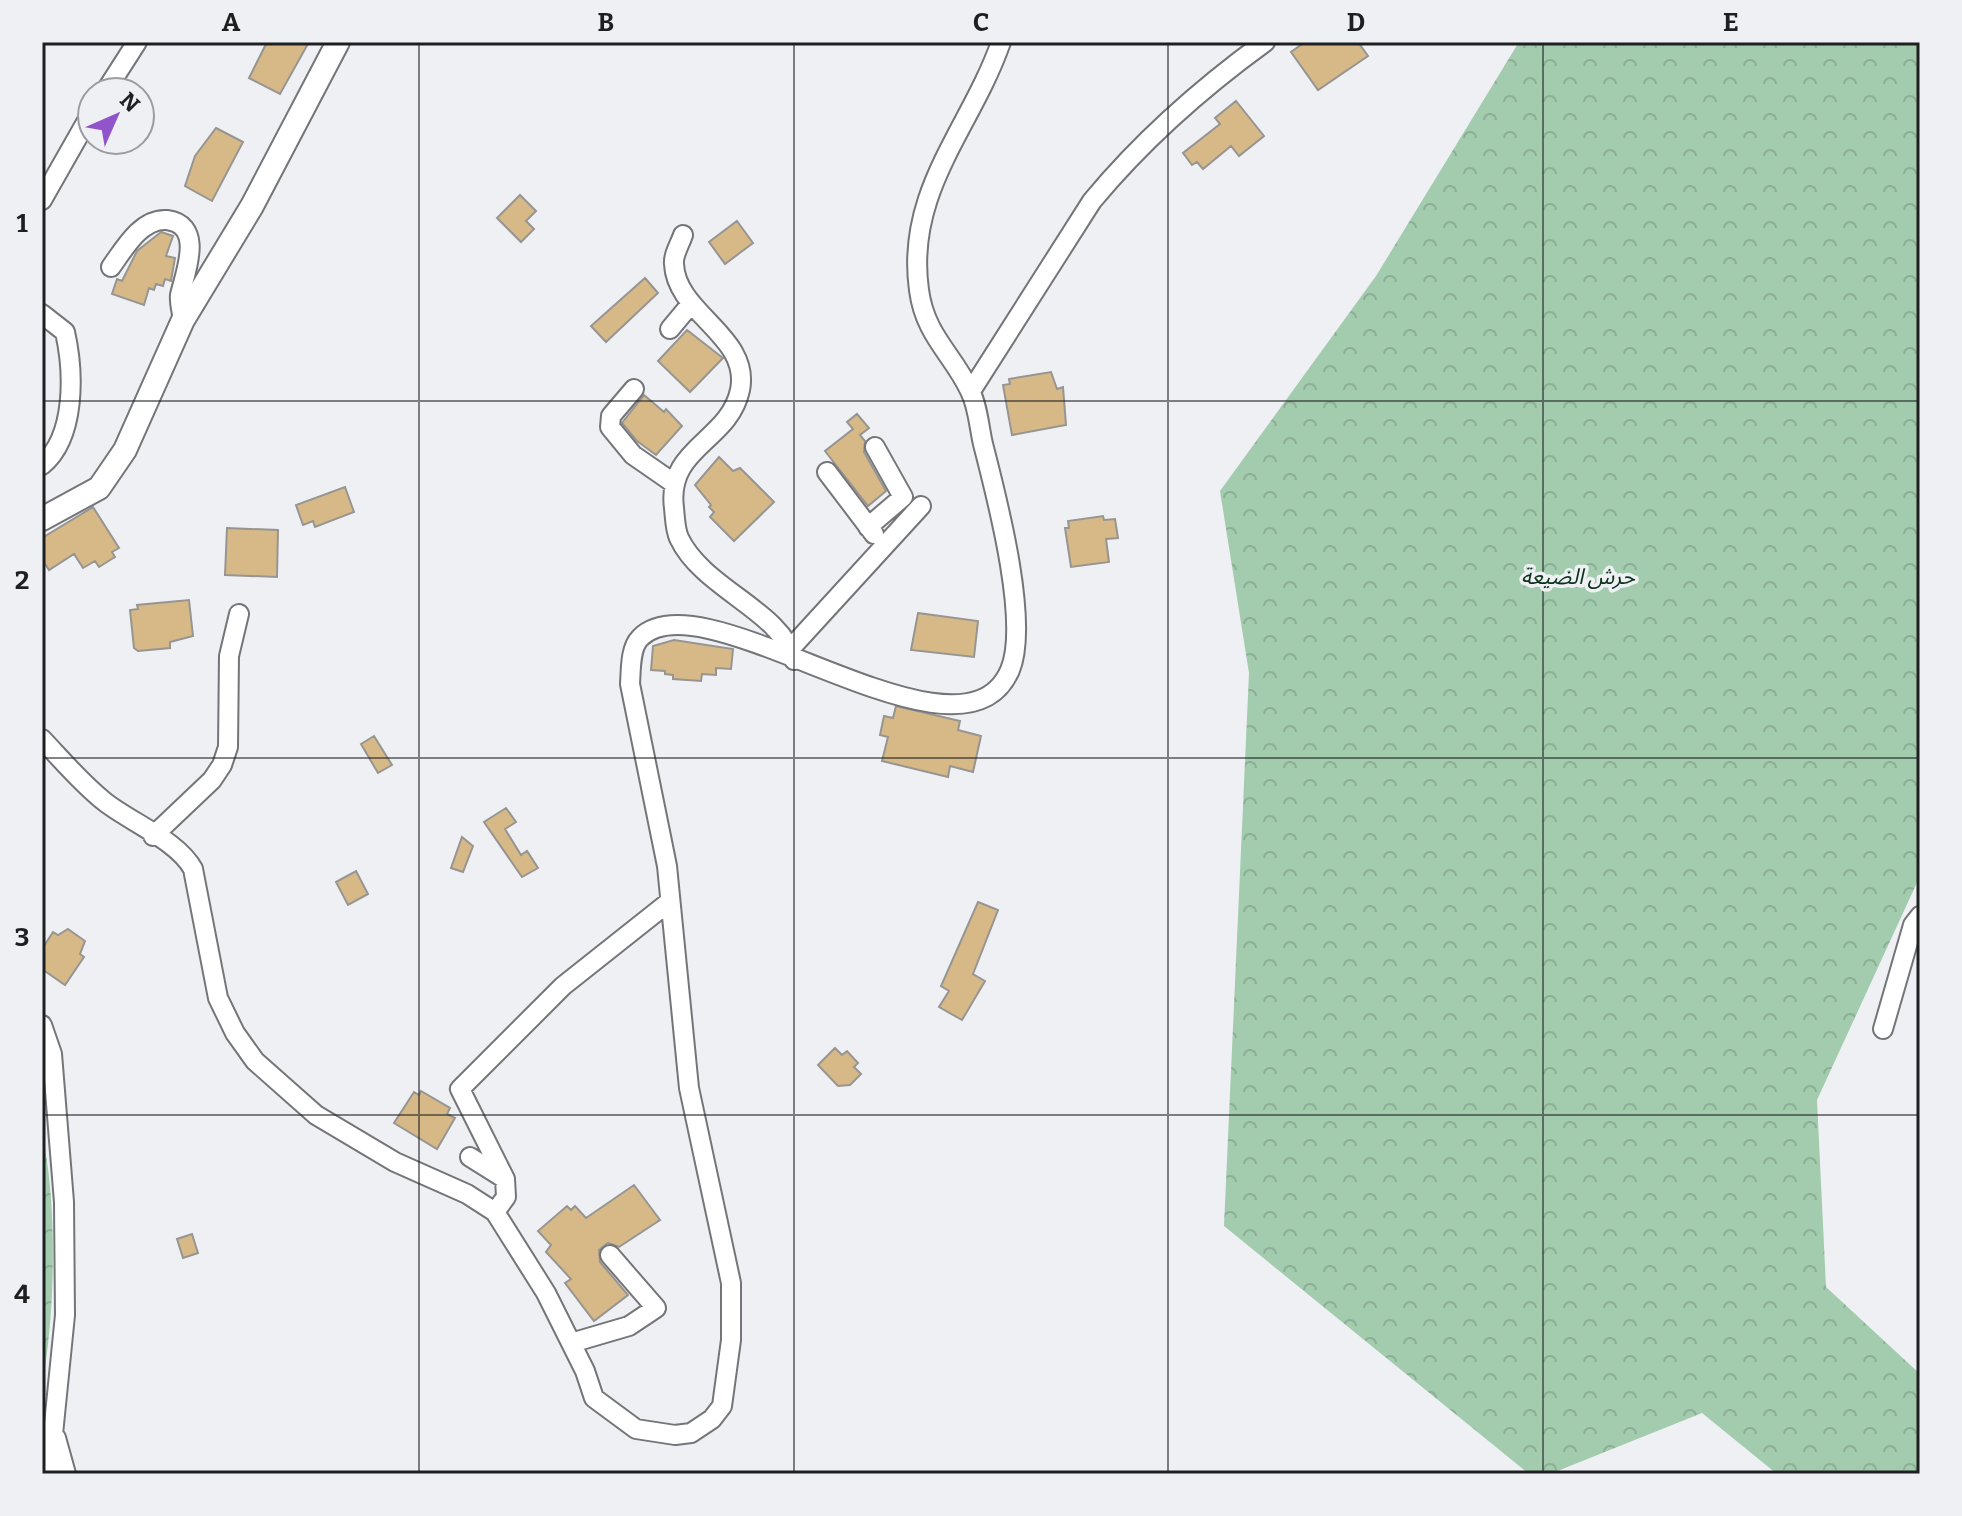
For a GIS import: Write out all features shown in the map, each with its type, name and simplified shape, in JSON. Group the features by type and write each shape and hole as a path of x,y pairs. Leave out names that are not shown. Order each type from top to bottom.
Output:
{"street":[{"path":"115,76 137,42"},
{"path":"42,519 99,488 125,450 183,320 252,206 338,42"},
{"path":"42,739 85,786 153,836 185,854 193,869 218,998 235,1033 255,1061 316,1115 395,1162 467,1194 495,1212 546,1293 594,1398 636,1429 675,1435 691,1433 712,1419 722,1406 731,1340 731,1283 689,1088 667,866 630,684 637,640 652,628 702,626 793,654 868,686 946,704 965,703 986,696 1010,669 1015,609 1009,558 971,391 925,318 917,255 924,208 933,180 986,84 1001,42"},
{"path":"971,391 1092,201 1158,132 1265,42"},
{"path":"42,200 76,140"},
{"path":"111,267 137,233 154,222 176,223 185,230 190,243 191,260 179,299 183,320"},
{"path":"683,235 673,262 679,290 728,346 736,363 740,389 721,424 682,465 672,482 677,534 691,558 713,582 763,618 793,654"},
{"path":"670,329 690,305"},
{"path":"42,314 57,322 65,332 71,374 61,444 42,465"},
{"path":"634,389 611,416 610,427 633,455 672,482"},
{"path":"868,527 903,497 875,447"},
{"path":"827,472 883,546"},
{"path":"793,654 883,546 921,506"},
{"path":"153,836 212,780 222,765 228,747 229,656 239,614"},
{"path":"495,1212 506,1197 505,1179 460,1089 563,986 669,902"},
{"path":"1883,1029 1913,925 1920,916"},
{"path":"42,1025 52,1054 64,1202 65,1315 49,1474"},
{"path":"470,1157 505,1179"},
{"path":"571,1343 629,1326 656,1308 610,1255"},
{"path":"52,1428 66,1474"}],"green space":[{"name":"حرش الضيعة","path":"1519,42 1920,42 1920,876 1817,1100 1826,1287 1920,1374 1920,1474 1777,1474 1702,1413 1550,1474 1529,1474 1224,1226 1249,673 1220,491 1376,276"},
{"path":"42,1134 51,1193 53,1260 50,1327 42,1386"}],"building":[{"path":"267,42 309,42 280,94 249,78"},
{"path":"1305,42 1358,42 1368,56 1318,90 1291,52"},
{"path":"1236,101 1264,136 1239,156 1231,146 1203,169 1197,162 1192,165 1183,153 1220,124 1215,118"},
{"path":"216,128 243,142 212,201 185,186 195,156"},
{"path":"520,195 536,211 526,221 534,229 521,242 497,218"},
{"path":"737,221 753,243 725,264 709,242"},
{"path":"161,232 173,236 166,256 175,258 171,281 165,279 163,286 156,284 154,290 149,288 144,305 112,294 117,279 122,281 137,251"},
{"path":"645,278 658,293 606,342 591,326"},
{"path":"687,330 723,358 690,392 658,361"},
{"path":"1051,372 1057,389 1063,387 1066,425 1012,435 1003,385 1010,384 1009,379"},
{"path":"644,395 664,412 666,409 682,426 656,455 637,441 622,423"},
{"path":"857,414 869,428 860,435 865,441 864,452 886,491 868,506 825,451 853,429 847,422"},
{"path":"719,457 733,471 740,468 774,502 734,541 710,517 714,512 709,507 711,505 695,485"},
{"path":"345,487 354,512 315,527 313,521 303,525 296,505"},
{"path":"93,507 119,548 112,552 115,557 99,567 95,561 83,568 74,554 49,570 42,559 42,538"},
{"path":"1103,516 1104,520 1115,519 1118,538 1106,539 1109,562 1071,567 1065,528 1069,528 1068,521"},
{"path":"227,528 278,530 277,577 225,575"},
{"path":"189,600 193,636 170,642 170,648 138,651 134,648 130,610 138,609 137,605"},
{"path":"918,613 978,621 974,657 911,650"},
{"path":"674,640 733,649 731,669 716,668 716,675 702,674 701,681 673,679 673,675 665,674 665,671 651,670 653,646"},
{"path":"896,706 960,721 958,730 981,736 973,772 950,766 948,777 882,761 888,737 880,735 884,716 893,718"},
{"path":"374,736 392,765 378,773 361,744"},
{"path":"506,808 516,822 505,829 521,855 527,851 538,868 522,877 484,822"},
{"path":"462,837 473,846 463,872 451,868"},
{"path":"356,871 368,894 348,905 336,882"},
{"path":"978,902 998,910 973,974 985,981 962,1020 939,1007 949,991 941,986"},
{"path":"68,929 85,941 80,954 84,957 65,985 42,969 42,949 53,932 58,935"},
{"path":"835,1048 842,1055 847,1051 858,1063 854,1067 861,1074 850,1085 838,1086 818,1065"},
{"path":"421,1091 450,1108 447,1114 455,1118 437,1149 394,1123 414,1092 419,1095"},
{"path":"634,1185 660,1220 619,1247 608,1243 599,1250 600,1262 628,1295 594,1321 565,1283 571,1279 546,1252 551,1245 538,1231 567,1206 571,1210 575,1206 586,1218"},
{"path":"192,1234 198,1253 183,1258 177,1239"}]}
